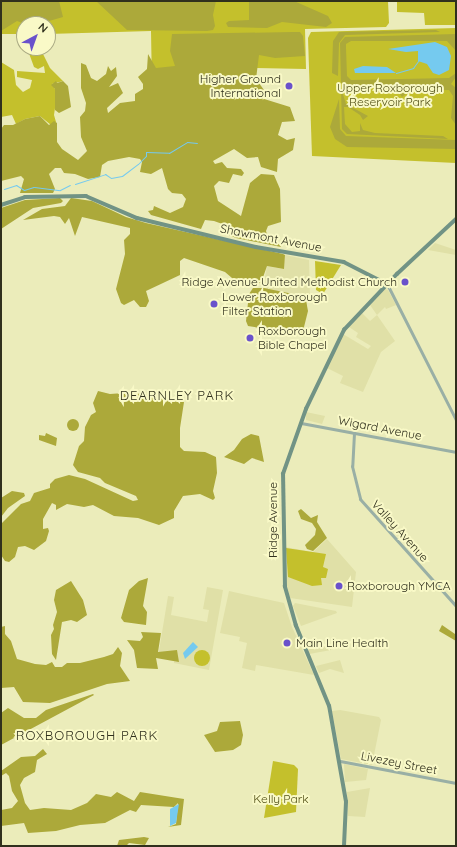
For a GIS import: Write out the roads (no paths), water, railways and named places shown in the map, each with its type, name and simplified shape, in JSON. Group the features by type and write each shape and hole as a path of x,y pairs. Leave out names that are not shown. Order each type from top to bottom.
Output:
{"main road":[{"name":"Shawmont Avenue","path":"1,205 25,197 86,196 140,219 256,247 344,262 387,284"},
{"name":"Ridge Avenue","path":"344,846 346,805 340,761 328,703 296,626 284,583 282,477 301,423 341,335 387,284 456,219"}],"street":[{"path":"387,284 456,420"},
{"name":"Wigard Avenue","path":"301,423 456,452"},
{"name":"Valley Avenue","path":"354,433 352,466 360,499 456,606"},
{"name":"Livezey Street","path":"340,761 456,783"}],"water":[{"path":"435,42 447,47 451,56 449,70 439,75 433,73 427,64 418,61 418,51 406,52 388,49"},
{"path":"363,66 387,67 396,73 355,73 354,69"},
{"path":"193,642 198,647 185,659 183,653"},
{"path":"179,804 176,823 170,826 170,809"}],"waterway":[{"path":"396,73 413,68 418,61"},
{"path":"75,184 105,174 111,178 122,176 138,164 146,156 146,152 169,153 187,142 197,143"},
{"path":"4,189 16,185 24,190 34,187 60,190 70,185"}],"place":[{"name":"Higher Ground International","path":"289,86"},
{"name":"Ridge Avenue United Methodist Church","path":"405,282"},
{"name":"Lower Roxborough Filter Station","path":"214,304"},
{"name":"Roxborough Bible Chapel","path":"250,338"},
{"name":"Roxborough YMCA","path":"339,586"},
{"name":"Main Line Health","path":"287,643"}],"district":[{"name":"DEARNLEY PARK","path":"177,395"},
{"name":"ROXBOROUGH PARK","path":"87,735"}],"park label":[{"name":"Upper Roxborough Reservoir Park","path":"390,95"},
{"name":"Kelly Park","path":"281,799"}]}
